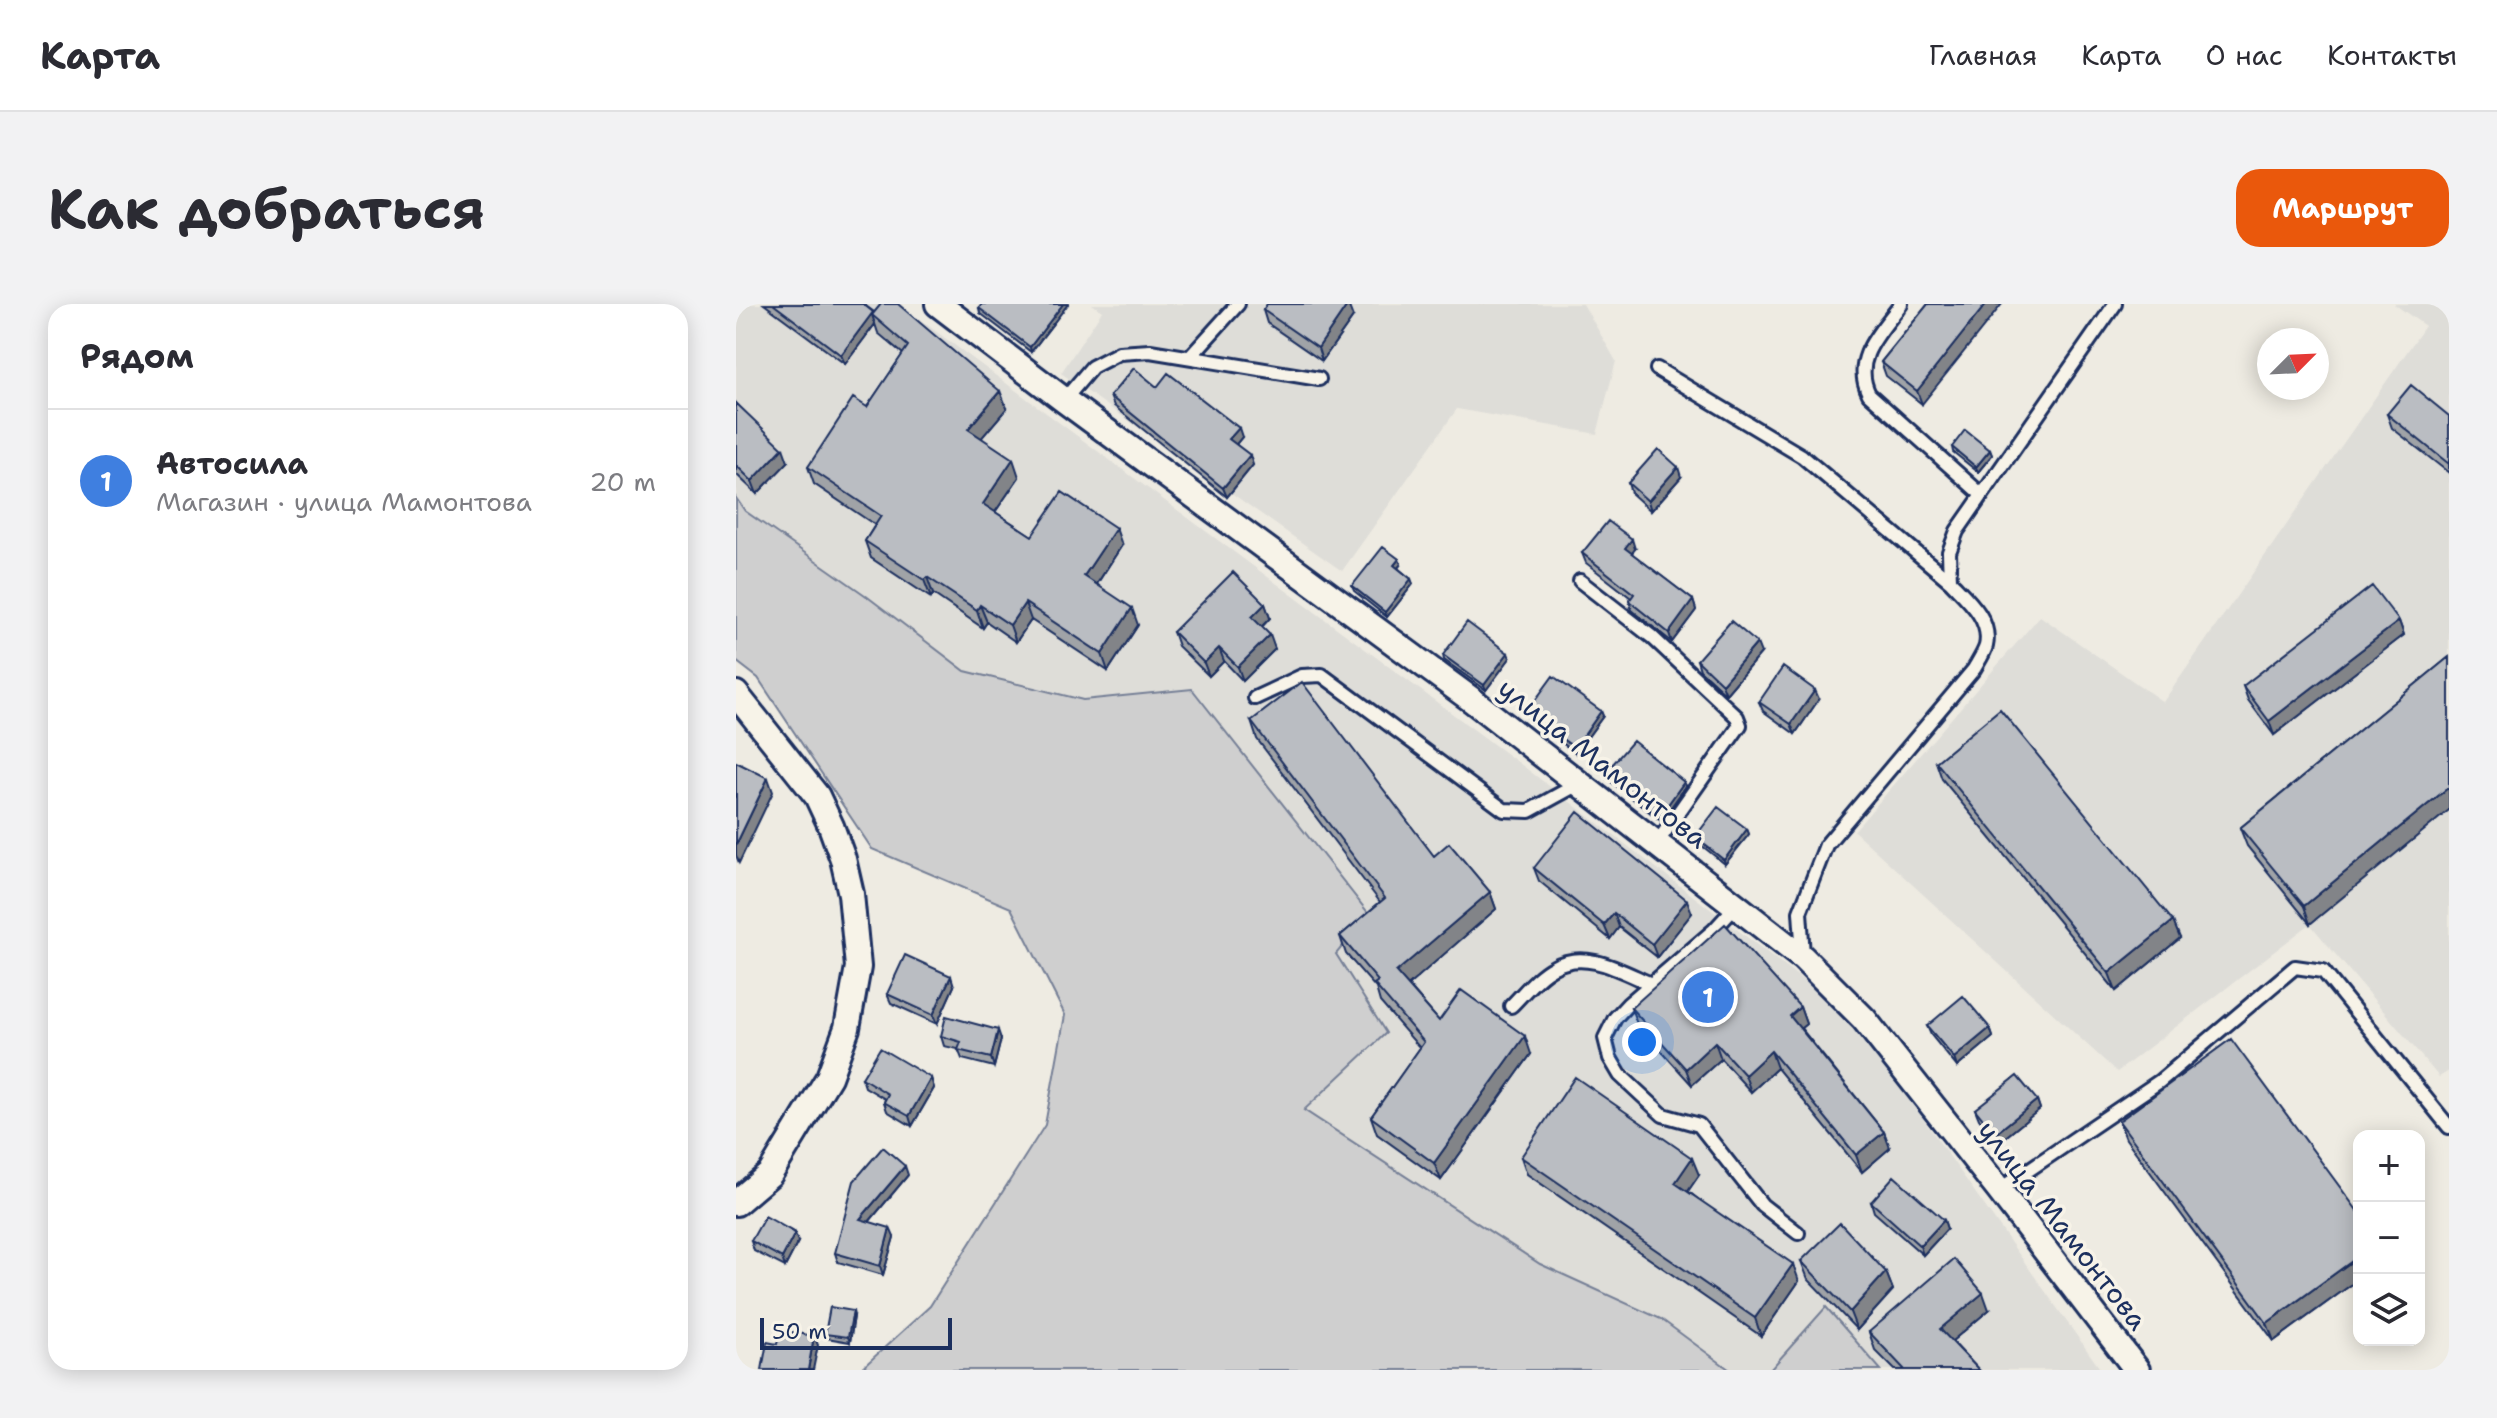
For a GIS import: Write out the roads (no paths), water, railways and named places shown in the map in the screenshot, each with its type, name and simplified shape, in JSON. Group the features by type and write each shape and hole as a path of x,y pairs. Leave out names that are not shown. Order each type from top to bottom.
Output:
{"street":[{"name":"улица Мамонтова","path":"938,304 1460,690 1803,958 1864,1019 2137,1370"},
{"path":"736,694 817,796 843,859 851,894 858,967 847,1028 829,1077 770,1174 736,1203"}],"lane":[{"path":"1190,357 1238,304"},
{"path":"1901,304 1866,352 1862,381 1869,394 1982,495"},
{"path":"1950,581 1949,552 1957,531 2115,304"},
{"path":"1064,400 1092,367 1119,353 1150,351 1319,379"},
{"path":"1657,369 1802,456 1950,581 1979,612 1985,627 1986,645 1974,669 1826,845 1800,912 1803,958"},
{"path":"1580,581 1652,637 1737,717 1740,725 1657,843"},
{"path":"1255,698 1302,676 1322,675 1504,810 1529,811 1580,783"},
{"path":"1737,905 1714,930 1615,1018 1605,1038 1610,1058 1620,1075 1663,1115 1699,1125 1762,1205 1798,1233"},
{"path":"1511,1006 1552,967 1577,958 1611,966 1651,984"},
{"path":"1999,1190 2160,1081 2295,967 2323,971 2449,1127"}],"place":[{"name":"Автосила","path":"1708,997"}]}
